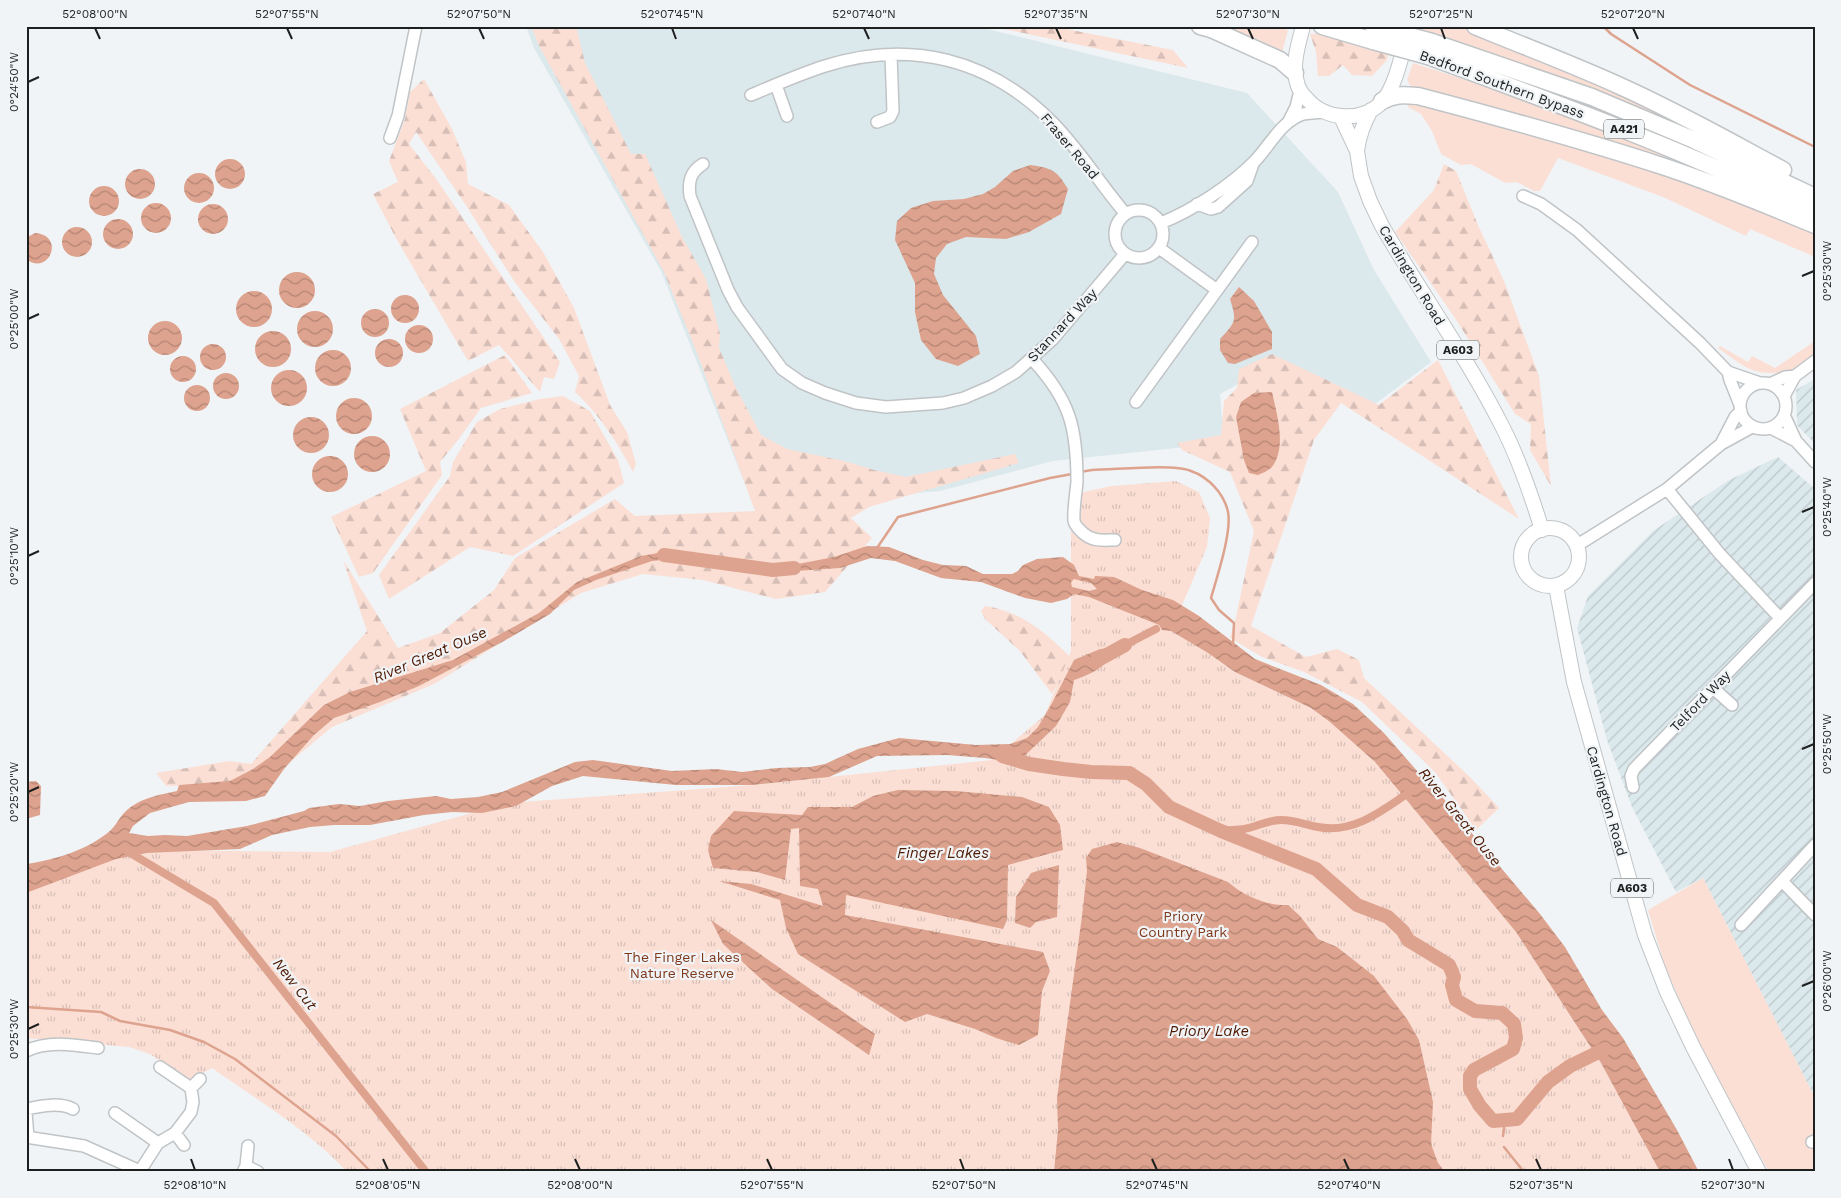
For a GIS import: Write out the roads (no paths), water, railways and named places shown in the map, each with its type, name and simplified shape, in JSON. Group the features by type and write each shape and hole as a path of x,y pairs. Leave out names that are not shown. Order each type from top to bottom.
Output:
{"highway":[{"path":"1200,26 1211,29 1280,60 1295,73"},
{"path":"1475,26 1577,66 1662,106 1797,177 1815,190"},
{"name":"Bedford Southern Bypass","path":"1327,28 1373,34 1592,97 1694,140 1815,197"},
{"name":"Bedford Southern Bypass","path":"1430,49 1675,150 1775,194 1815,214"},
{"path":"1377,105 1389,96 1418,96 1570,137 1661,165 1815,225"}],"main road":[{"path":"1303,26 1296,52 1295,73 1300,91 1312,105 1322,112 1341,117 1357,116 1377,105"},
{"name":"Cardington Road","path":"1357,151 1363,122 1393,83 1410,26"},
{"name":"Cardington Road","path":"1341,117 1357,151 1361,176 1378,218 1404,265 1484,392 1503,427 1520,466 1542,530"},
{"path":"1542,530 1562,531 1571,538 1576,546 1577,568 1568,580 1556,586 1542,586 1530,579 1522,568 1521,553 1525,542 1532,534 1542,530"},
{"name":"Cardington Road","path":"1556,586 1574,682 1646,935 1667,992 1693,1047 1759,1172"}],"street":[{"path":"390,138 398,116 416,26"},
{"path":"877,122 890,117 893,111 891,55"},
{"name":"Fraser Road","path":"751,95 826,66 877,56 914,55 949,61 990,74 1010,86 1037,107 1054,123 1126,213"},
{"path":"776,85 787,116"},
{"path":"1161,223 1197,204 1211,210 1218,207 1247,181 1254,162 1289,122 1296,107 1300,91"},
{"path":"1289,122 1302,115 1322,112"},
{"name":"Stannard Way","path":"702,164 692,174 689,185 690,196 732,299 782,369 802,384 863,404 886,407 943,404 964,398 992,386 1016,372 1053,339 1125,254"},
{"path":"1523,196 1541,204 1577,230 1700,343 1728,372 1778,387 1784,396 1786,405 1784,415 1776,425 1762,429 1752,426 1745,420 1728,372"},
{"path":"1142,209 1156,216 1161,223 1164,233 1163,242 1152,255 1134,258 1125,254 1118,246 1115,236 1116,228 1120,219 1126,213 1142,209"},
{"path":"1136,402 1252,242"},
{"path":"1159,248 1217,290"},
{"path":"1032,359 1056,388 1066,408 1075,440 1077,455 1074,521 1078,529 1091,539 1116,540"},
{"path":"1784,396 1795,376 1815,361"},
{"path":"1721,444 1741,408 1746,391 1751,387 1795,376"},
{"path":"1784,415 1796,441 1815,462"},
{"path":"1576,546 1667,489 1721,444 1752,426"},
{"path":"1770,428 1796,441"},
{"path":"1667,489 1719,554 1780,618"},
{"name":"Telford Way","path":"1633,787 1631,776 1634,769 1815,583"},
{"path":"1713,688 1732,705"},
{"path":"1741,925 1815,845"},
{"path":"1782,881 1815,915"},
{"path":"26,1051 32,1048 56,1044 98,1048"},
{"path":"160,1067 192,1088"},
{"path":"26,1113 27,1137 84,1146 141,1171 158,1143 175,1133 191,1112 193,1102 192,1088 200,1079"},
{"path":"26,1109 47,1104 66,1106 73,1109"},
{"path":"115,1113 158,1143"},
{"path":"175,1133 184,1145"},
{"path":"248,1146 244,1169 258,1172"}],"water":[{"path":"230,159 241,163 245,174 241,185 230,189 219,185 215,174 219,163"},
{"path":"1030,165 1053,171 1068,189 1061,214 1029,232 1006,239 966,237 947,244 936,258 934,274 943,295 976,336 980,354 958,366 936,359 921,340 915,312 915,283 895,240 897,221 911,208 933,201 964,199 983,194 995,187 1013,171"},
{"path":"140,169 151,173 155,184 151,195 140,199 129,195 125,184 129,173"},
{"path":"199,173 210,177 214,188 210,199 199,203 188,199 184,188 188,177"},
{"path":"104,186 115,190 119,201 115,212 104,216 93,212 89,201 93,190"},
{"path":"156,203 167,207 171,218 167,229 156,233 145,229 141,218 145,207"},
{"path":"213,204 224,208 228,219 224,230 213,234 202,230 198,219 202,208"},
{"path":"118,219 129,223 133,234 129,245 118,249 107,245 103,234 107,223"},
{"path":"77,227 88,231 92,242 88,253 77,257 66,253 62,242 66,231"},
{"path":"35,233 44,235 50,240 52,247 47,259 41,263 34,263 26,259 26,238"},
{"path":"297,272 310,277 315,290 310,303 297,308 284,303 279,290 284,277"},
{"path":"1239,287 1254,301 1272,332 1272,349 1235,364 1228,363 1220,350 1220,339 1234,321 1234,312 1230,299"},
{"path":"254,291 267,296 272,309 267,322 254,327 241,322 236,309 241,296"},
{"path":"405,295 415,299 419,309 415,319 405,323 395,319 391,309 395,299"},
{"path":"375,309 385,313 389,323 385,333 375,337 365,333 361,323 365,313"},
{"path":"315,311 328,316 333,329 328,342 315,347 302,342 297,329 302,316"},
{"path":"165,321 172,322 177,326 181,331 181,345 177,350 172,354 165,355 158,354 153,350 149,345 148,338 149,331 153,326 158,322"},
{"path":"419,325 429,329 433,339 429,349 419,353 409,349 405,339 409,329"},
{"path":"273,331 286,336 291,349 286,362 273,367 260,362 255,349 260,336"},
{"path":"389,339 399,343 403,353 399,363 389,367 379,363 375,353 379,343"},
{"path":"213,344 222,348 226,357 222,366 213,370 204,366 200,357 204,348"},
{"path":"333,350 346,355 351,368 346,381 333,386 320,381 315,368 320,355"},
{"path":"183,356 192,360 196,369 192,378 183,382 174,378 170,369 174,360"},
{"path":"289,370 302,375 307,388 302,401 289,406 276,401 271,388 276,375"},
{"path":"226,373 235,377 239,386 235,395 226,399 217,395 213,386 217,377"},
{"path":"197,385 206,389 210,398 206,407 197,411 188,407 184,398 188,389"},
{"path":"1272,392 1280,431 1277,459 1272,467 1258,475 1249,473 1244,460 1236,417 1241,402 1254,393"},
{"path":"354,398 367,403 372,416 367,429 354,434 341,429 336,416 341,403"},
{"path":"311,417 324,422 329,435 324,448 311,453 298,448 293,435 298,422"},
{"path":"372,436 385,441 390,454 385,467 372,472 359,467 354,454 359,441"},
{"path":"330,456 343,461 348,474 343,487 330,492 317,487 312,474 317,461"},
{"path":"867,546 889,547 923,560 943,565 966,566 983,574 1012,574 1023,565 1037,559 1063,557 1074,565 1079,576 1094,579 1095,576 1114,577 1142,590 1173,600 1199,616 1255,659 1321,685 1353,704 1384,733 1418,772 1431,779 1437,790 1459,818 1540,914 1565,947 1602,1010 1623,1038 1677,1130 1699,1172 1660,1172 1601,1063 1516,932 1375,762 1330,722 1311,708 1235,672 1171,631 1162,630 1159,625 1089,597 1074,594 1067,599 1051,603 1025,598 981,582 941,578 895,561 871,558 840,568 796,571 772,569 834,557","holes":["1074,579 1091,583 1097,589 1089,591 1072,587 1071,582"]},
{"path":"669,551 719,562 682,558 652,561 596,580 574,590 550,614 504,641 419,686 334,718 314,735 284,769 265,796 246,801 189,802 150,813 133,826 129,833 148,836 187,836 247,826 309,808 339,804 360,806 436,796 451,799 478,797 502,792 575,762 593,760 672,771 716,769 742,772 810,767 825,764 858,749 899,738 976,745 1010,744 1027,738 1038,727 1074,660 1100,649 1110,648 1113,653 1096,670 1074,680 1070,702 1056,726 1017,763 947,755 877,756 829,777 753,785 676,785 583,776 552,786 516,806 482,813 452,812 424,815 370,825 310,827 272,835 240,849 146,853 116,859 26,893 26,864 60,857 92,843 111,830 125,812 136,803 177,791 179,785 230,781 253,769 270,757 324,705 350,692 453,660 539,613 577,582 641,556"},
{"path":"36,781 41,786 40,815 26,819 26,782"},
{"name":"Finger Lakes","path":"898,790 956,791 1022,797 1049,807 1060,825 1063,850 1008,865 1007,920 1003,929 846,895 845,915 1043,952 1050,971 1042,991 1038,1035 1019,1045 927,1014 905,1022 798,954 786,928 780,900 719,881 751,884 823,906 818,889 800,886 799,828 791,829 785,880 757,872 713,868 708,850 711,836 734,811 802,815 808,807 852,807 873,796"},
{"name":"Priory Lake","path":"1117,842 1140,848 1228,882 1241,892 1264,902 1288,905 1300,916 1318,939 1337,947 1374,976 1407,1019 1419,1040 1433,1102 1431,1144 1438,1163 1445,1172 1054,1172 1058,1130 1057,1098 1082,916 1087,871 1086,858 1092,849"},
{"path":"1059,865 1057,917 1036,922 1030,928 1015,923 1016,897 1031,873"},
{"path":"711,920 875,1034 869,1055 772,989 723,944"}],"waterway":[{"path":"1603,26 1611,34 1690,85 1815,147"},
{"path":"1080,472 1171,467 1191,471 1203,477 1219,492 1226,505 1229,521 1223,555 1211,598 1219,610 1234,623 1233,645"},
{"path":"877,548 898,517 1072,474"},
{"name":"River Great Ouse","path":"664,555 773,570 794,568"},
{"path":"1125,645 1156,629"},
{"path":"1096,661 1125,645"},
{"path":"1002,756 1029,764 1063,769 1129,773 1146,784 1169,807 1221,831 1316,869 1357,905 1388,917 1403,931 1408,940 1449,965 1454,977 1452,985 1456,1000 1475,1011 1502,1013 1514,1024 1516,1038 1513,1049 1474,1070 1470,1076 1470,1089 1480,1106 1493,1121 1517,1119 1548,1082 1570,1066 1605,1049"},
{"path":"1221,831 1244,829 1281,820 1318,827 1344,827 1368,819 1411,791"},
{"name":"New Cut","path":"127,851 214,903 426,1172"},
{"path":"26,1007 101,1012 120,1021 170,1030 204,1042 235,1059 336,1136 371,1172"},
{"path":"1503,1136 1505,1120"},
{"path":"1504,1147 1524,1172"}],"park label":[{"name":"Priory Country Park","path":"1183,924"},
{"name":"The Finger Lakes Nature Reserve","path":"682,966"}]}
